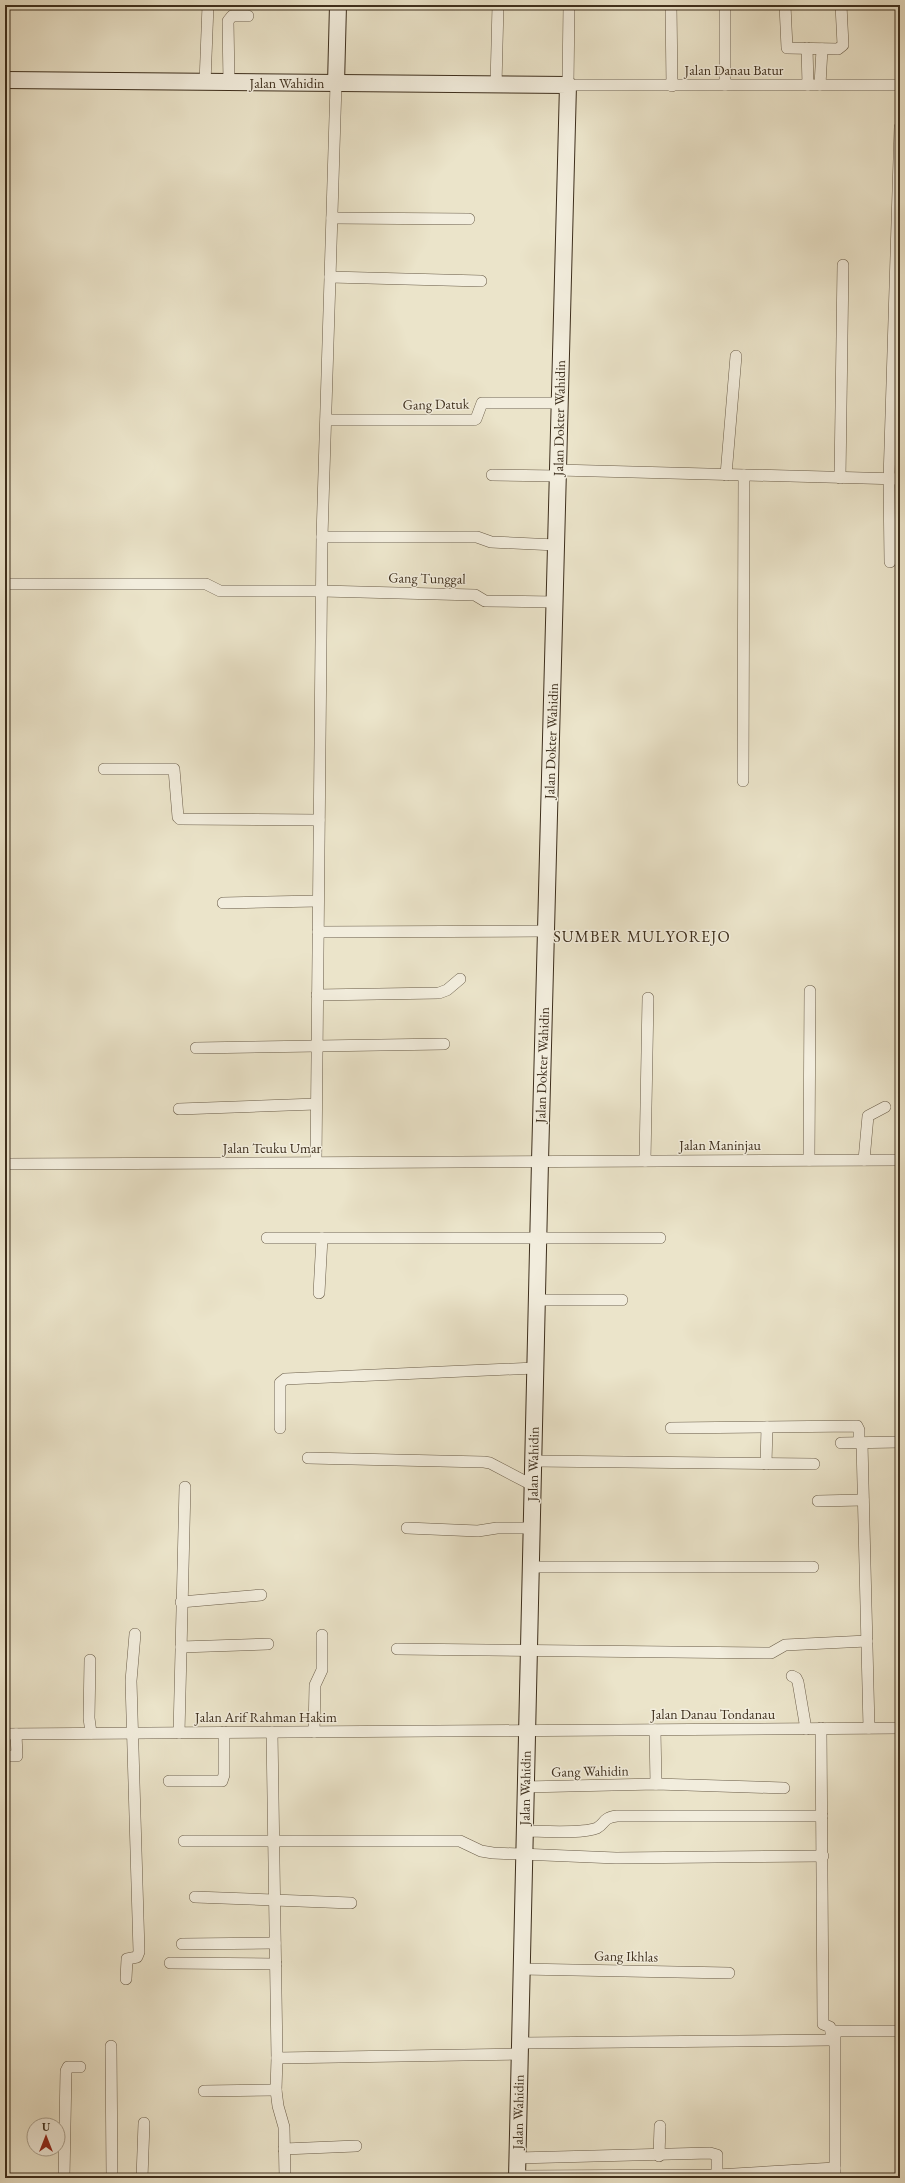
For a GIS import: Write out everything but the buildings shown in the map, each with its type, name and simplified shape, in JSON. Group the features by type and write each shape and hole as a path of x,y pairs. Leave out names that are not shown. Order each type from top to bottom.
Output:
{"street":[{"path":"205,83 208,5"},
{"path":"316,1162 322,537 338,5"},
{"path":"496,85 498,5"},
{"path":"568,85 569,5"},
{"path":"671,5 672,86"},
{"path":"725,5 726,85"},
{"path":"785,5 788,48 822,49 838,49 842,47 841,5"},
{"path":"229,83 228,21 232,16 248,16"},
{"path":"807,48 808,85"},
{"path":"820,85 822,49"},
{"name":"Jalan Wahidin","path":"5,80 205,83 568,85"},
{"name":"Jalan Danau Batur","path":"568,85 900,85"},
{"name":"Jalan Dokter Wahidin","path":"534,1398 568,85"},
{"path":"890,562 894,480 900,128"},
{"path":"332,218 469,219"},
{"path":"840,478 843,265"},
{"path":"330,277 481,281"},
{"path":"726,475 736,356"},
{"name":"Gang Datuk","path":"326,420 474,420 476,419 482,403 560,403"},
{"path":"492,475 558,473 744,475 894,480"},
{"path":"743,781 744,475"},
{"path":"322,537 477,538 491,542 556,545"},
{"name":"Gang Tunggal","path":"5,584 206,584 220,591 322,591 475,595 485,601 554,602"},
{"path":"104,769 174,769 178,817 180,819 319,820"},
{"path":"223,903 318,901"},
{"path":"318,932 546,931"},
{"path":"318,995 439,993 447,990 460,979"},
{"path":"809,1160 810,991"},
{"path":"645,1160 648,998"},
{"path":"196,1048 317,1048 444,1044"},
{"path":"179,1109 316,1104"},
{"path":"864,1160 868,1116 885,1107"},
{"name":"Jalan Maninjau","path":"540,1161 900,1160"},
{"name":"Jalan Teuku Umar","path":"5,1164 540,1161"},
{"path":"267,1238 660,1238"},
{"path":"319,1293 322,1238"},
{"path":"536,1300 622,1300"},
{"path":"280,1428 280,1383 285,1379 535,1368"},
{"name":"Jalan Wahidin","path":"517,2177 534,1398"},
{"path":"671,1428 857,1426 859,1430 863,1500 869,1728"},
{"path":"766,1464 768,1427"},
{"path":"841,1443 900,1442"},
{"path":"308,1458 484,1462 490,1463 532,1485"},
{"path":"533,1461 814,1464"},
{"path":"179,1733 184,1487"},
{"path":"818,1501 863,1500"},
{"path":"407,1528 478,1531 497,1528 531,1528"},
{"path":"530,1567 813,1567"},
{"path":"181,1602 261,1595"},
{"path":"126,1978 127,1959 137,1957 139,1952 133,1795 134,1733 131,1681 135,1634"},
{"path":"314,1732 315,1685 322,1670 322,1635"},
{"path":"397,1649 771,1653 785,1645 867,1641"},
{"path":"181,1647 268,1644"},
{"path":"90,1660 89,1718 91,1733"},
{"path":"792,1676 796,1678 798,1682 806,1729"},
{"path":"517,2177 835,2173 833,2031 830,2027 823,2024 821,1728"},
{"name":"Jalan Danau Tondanau","path":"527,1730 900,1728"},
{"name":"Jalan Arif Rahman Hakim","path":"11,1734 527,1730"},
{"path":"655,1730 656,1784"},
{"path":"169,1781 222,1781 224,1775 224,1732"},
{"path":"272,1732 276,1964 276,2090 278,2106 284,2126 285,2178"},
{"path":"5,1758 6,1756 17,1756 11,1734"},
{"name":"Gang Wahidin","path":"526,1787 656,1784 784,1788"},
{"path":"524,1831 581,1830 597,1828 607,1817 617,1816 822,1816"},
{"path":"184,1841 460,1841 481,1851 616,1858 823,1856"},
{"path":"195,1897 351,1903"},
{"path":"182,1944 275,1943"},
{"path":"170,1963 276,1964"},
{"name":"Gang Ikhlas","path":"521,1970 729,1973"},
{"path":"833,2031 900,2031"},
{"path":"277,2058 831,2040 833,2031"},
{"path":"111,2046 112,2178"},
{"path":"64,2178 66,2071 68,2067 80,2067"},
{"path":"204,2091 276,2090"},
{"path":"142,2178 144,2123"},
{"path":"659,2156 660,2126"},
{"path":"284,2149 356,2146"},
{"path":"517,2158 715,2154 717,2160 717,2175"},
{"path":"634,2156 634,2176"}],"district":[{"name":"SUMBER MULYOREJO","path":"642,936"}]}
